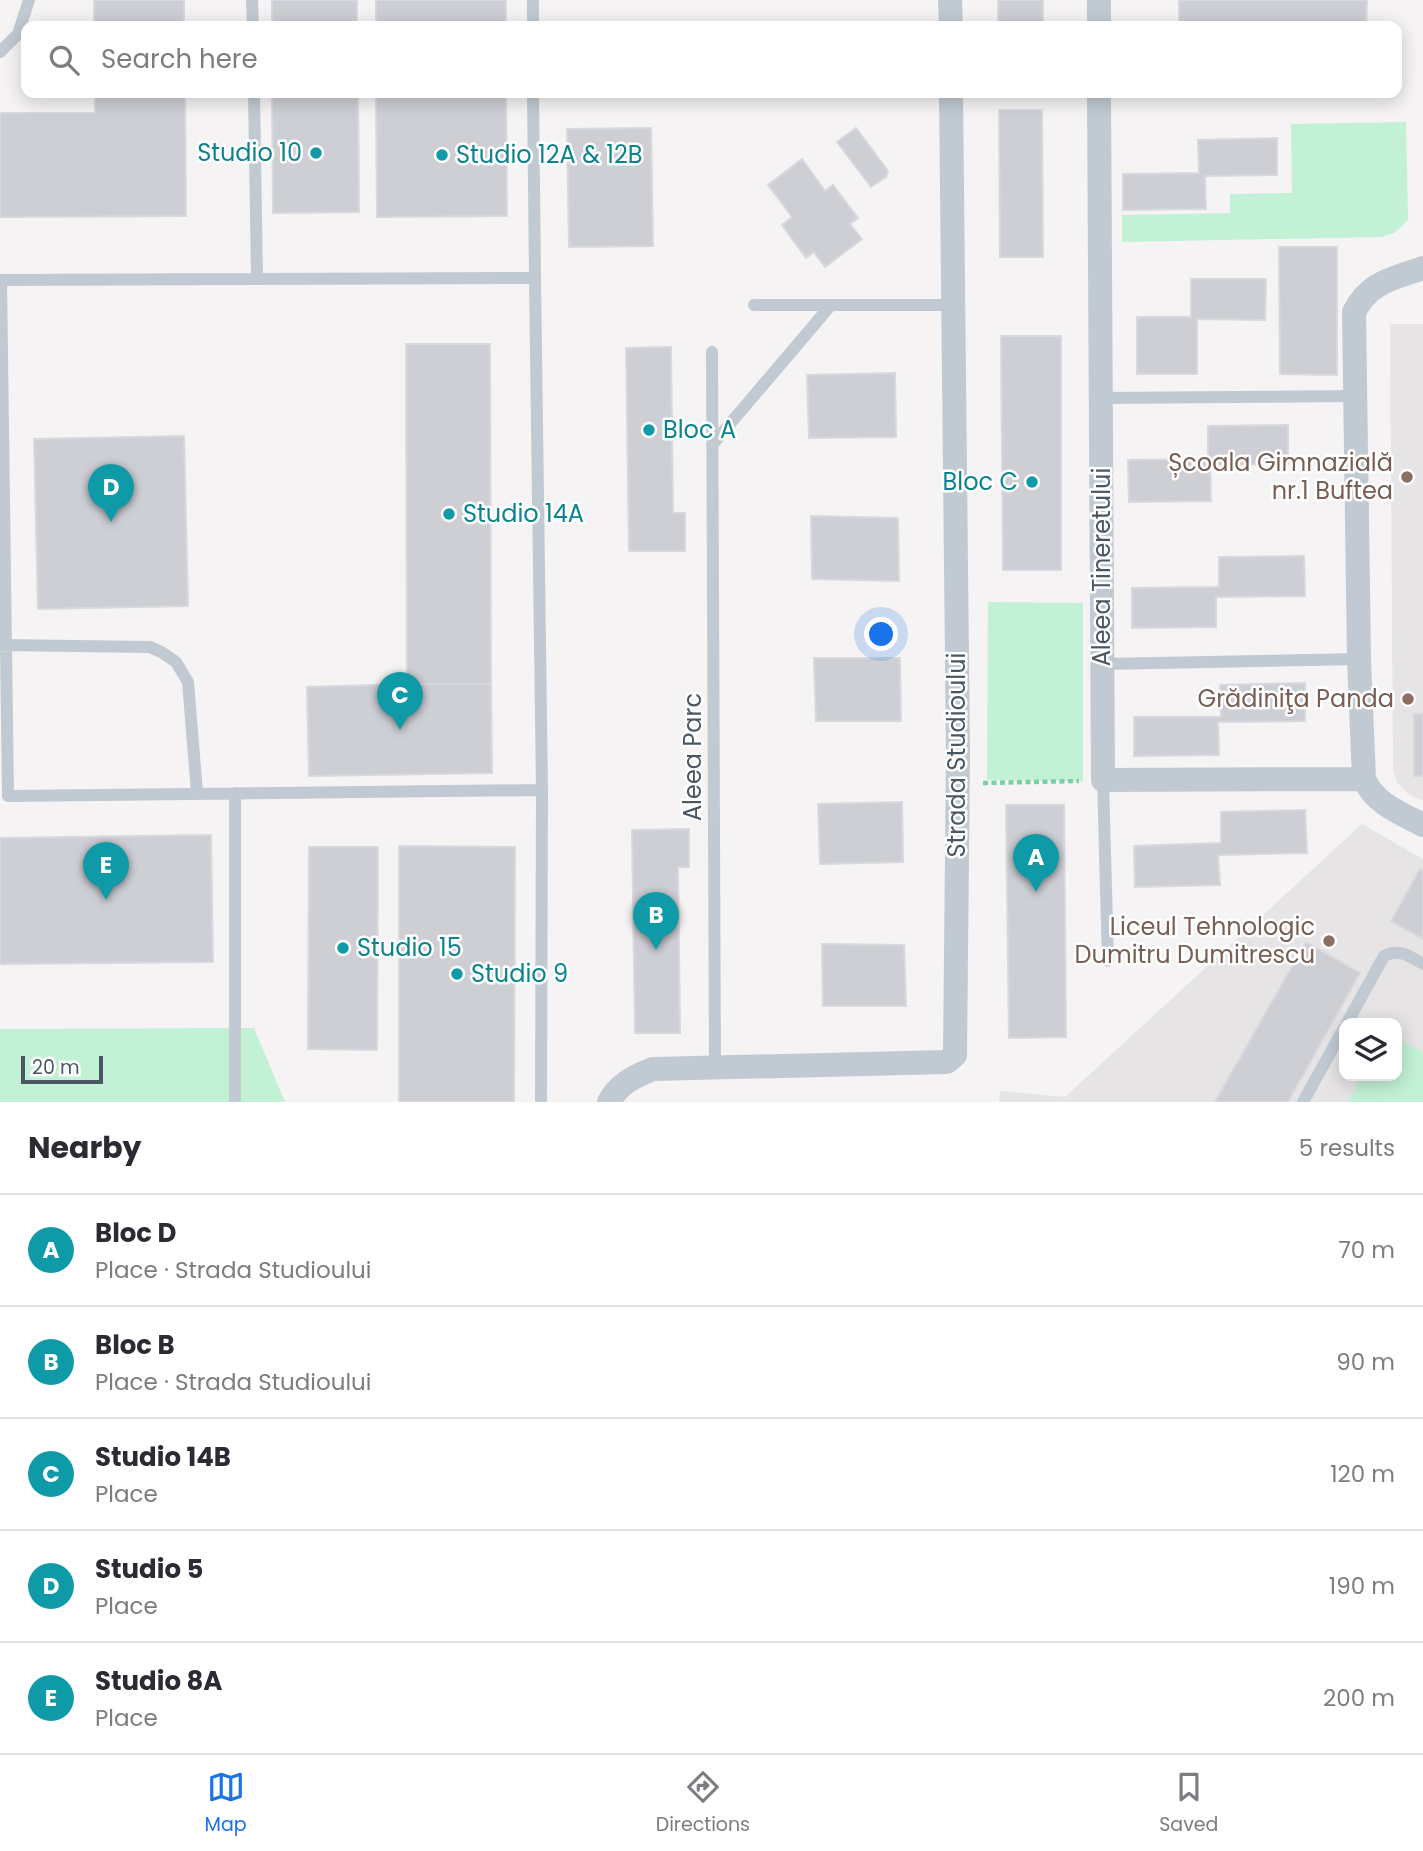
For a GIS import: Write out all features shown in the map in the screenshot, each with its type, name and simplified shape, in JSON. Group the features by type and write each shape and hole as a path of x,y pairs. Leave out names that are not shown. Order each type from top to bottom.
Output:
{"street":[{"path":"950,0 951,21"},
{"path":"1099,0 1099,21"},
{"name":"Strada Studioului","path":"609,1102 614,1093 632,1078 653,1069 947,1062 956,1055 958,755 951,98"},
{"name":"Aleea Tineretului","path":"1099,98 1103,780"},
{"path":"1423,268 1370,289 1354,312 1359,659 1364,779 1369,791 1378,801 1423,825"},
{"path":"1103,780 1364,779"}],"lane":[{"path":"22,21 29,0"},
{"path":"252,0 253,21"},
{"path":"533,0 533,21"},
{"path":"0,52 18,34 21,25"},
{"path":"254,98 257,279"},
{"path":"533,98 542,790 541,1102"},
{"path":"535,278 0,280 4,771 8,796 542,790"},
{"path":"754,305 953,305"},
{"path":"712,445 831,305"},
{"name":"Aleea Parc","path":"712,352 715,1068"},
{"path":"1101,398 1357,396"},
{"path":"3,645 150,647 176,662 188,682 197,793"},
{"path":"1103,664 1359,659"},
{"path":"1103,780 1108,961"},
{"path":"235,793 235,1102"},
{"path":"1350,1018 1384,956 1401,952 1423,964"},
{"path":"1303,1102 1339,1037"}],"path":[{"path":"958,755 978,783 1103,780"}],"shaded area":[{"name":"Școala Gimnazială nr.1 Buftea","path":"1390,324 1423,324 1423,801 1407,793 1397,782 1393,769"},
{"name":"Liceul Tehnologic Dumitru Dumitrescu","path":"1362,824 1423,859 1423,1102 999,1102 1000,1091 1065,1097"}],"green space":[{"path":"1406,122 1408,220 1394,233 1381,237 1122,242 1122,215 1230,213 1230,194 1292,193 1291,124"},
{"path":"988,602 1083,603 1083,781 987,780"},
{"path":"254,1028 285,1102 0,1102 0,1029"},
{"path":"1402,1041 1423,1052 1423,1102 1348,1102 1359,1081 1402,1081"}],"building":[{"path":"94,0 184,0 184,21 94,21"},
{"path":"272,0 357,0 357,21 272,21"},
{"path":"376,0 506,0 506,21 376,21"},
{"path":"998,0 1043,0 1043,21 998,21"},
{"path":"1179,0 1367,0 1366,21 1179,21"},
{"path":"95,98 185,98 186,216 0,217 0,113 95,113"},
{"name":"Studio 10","path":"272,98 358,98 359,212 273,213"},
{"name":"Studio 12A & 12B","path":"376,98 506,98 507,216 377,217"},
{"path":"999,110 1042,110 1043,257 1000,257"},
{"path":"651,128 653,246 569,247 567,129"},
{"path":"856,128 888,171 886,177 871,187 837,142"},
{"path":"1277,138 1277,175 1205,176 1206,209 1123,210 1123,174 1199,173 1198,140"},
{"path":"802,159 825,191 833,185 858,218 850,224 862,239 825,267 814,252 806,258 782,225 792,217 768,185"},
{"path":"1279,247 1337,247 1337,375 1280,374"},
{"path":"1191,279 1266,279 1265,320 1197,319 1197,374 1137,374 1137,317 1191,317"},
{"name":"Bloc C","path":"1001,336 1061,336 1061,570 1003,570"},
{"name":"Studio 14A","path":"406,344 490,344 491,684 407,684"},
{"name":"Bloc A","path":"671,347 673,513 685,513 685,551 629,551 626,348"},
{"path":"895,373 896,437 809,438 807,375"},
{"path":"1288,425 1288,464 1210,465 1211,501 1129,502 1128,460 1208,459 1208,426"},
{"path":"184,436 188,606 38,609 34,439"},
{"path":"811,516 898,518 899,581 812,579"},
{"path":"1304,556 1305,596 1216,597 1216,627 1132,628 1132,588 1219,587 1219,557"},
{"path":"814,658 900,658 901,721 816,721"},
{"path":"1305,683 1305,721 1218,722 1219,755 1134,756 1134,717 1221,717 1220,685"},
{"path":"491,684 492,773 309,776 307,687"},
{"path":"1414,714 1423,714 1423,776 1414,776"},
{"path":"902,802 903,862 820,864 818,804"},
{"path":"1006,805 1064,805 1066,1037 1009,1038"},
{"path":"1305,810 1307,853 1218,855 1220,885 1135,887 1134,846 1221,843 1221,812"},
{"path":"689,829 689,867 678,867 680,1033 635,1033 632,830"},
{"path":"211,835 213,962 0,964 0,838"},
{"name":"Studio 9","path":"399,846 515,847 514,1102 399,1102"},
{"name":"Studio 15","path":"309,847 378,847 377,1050 308,1049"},
{"path":"1420,869 1423,871 1423,939 1391,921"},
{"path":"1306,942 1360,973 1288,1102 1215,1102"},
{"path":"822,944 904,945 906,1006 823,1006"}],"place":[{"name":"Studio 10","path":"316,153"},
{"name":"Studio 12A & 12B","path":"442,155"},
{"name":"Bloc A","path":"649,430"},
{"name":"Școala Gimnazială nr.1 Buftea","path":"1407,477"},
{"name":"Bloc C","path":"1032,482"},
{"name":"Studio 14A","path":"449,514"},
{"name":"Studio 5","path":"111,522"},
{"name":"Grădiniţa Panda","path":"1408,699"},
{"name":"Studio 14B","path":"400,730"},
{"name":"Bloc D","path":"1036,892"},
{"name":"Studio 8A","path":"106,900"},
{"name":"Liceul Tehnologic Dumitru Dumitrescu","path":"1329,941"},
{"name":"Studio 15","path":"343,948"},
{"name":"Bloc B","path":"656,950"},
{"name":"Studio 9","path":"457,974"}]}
